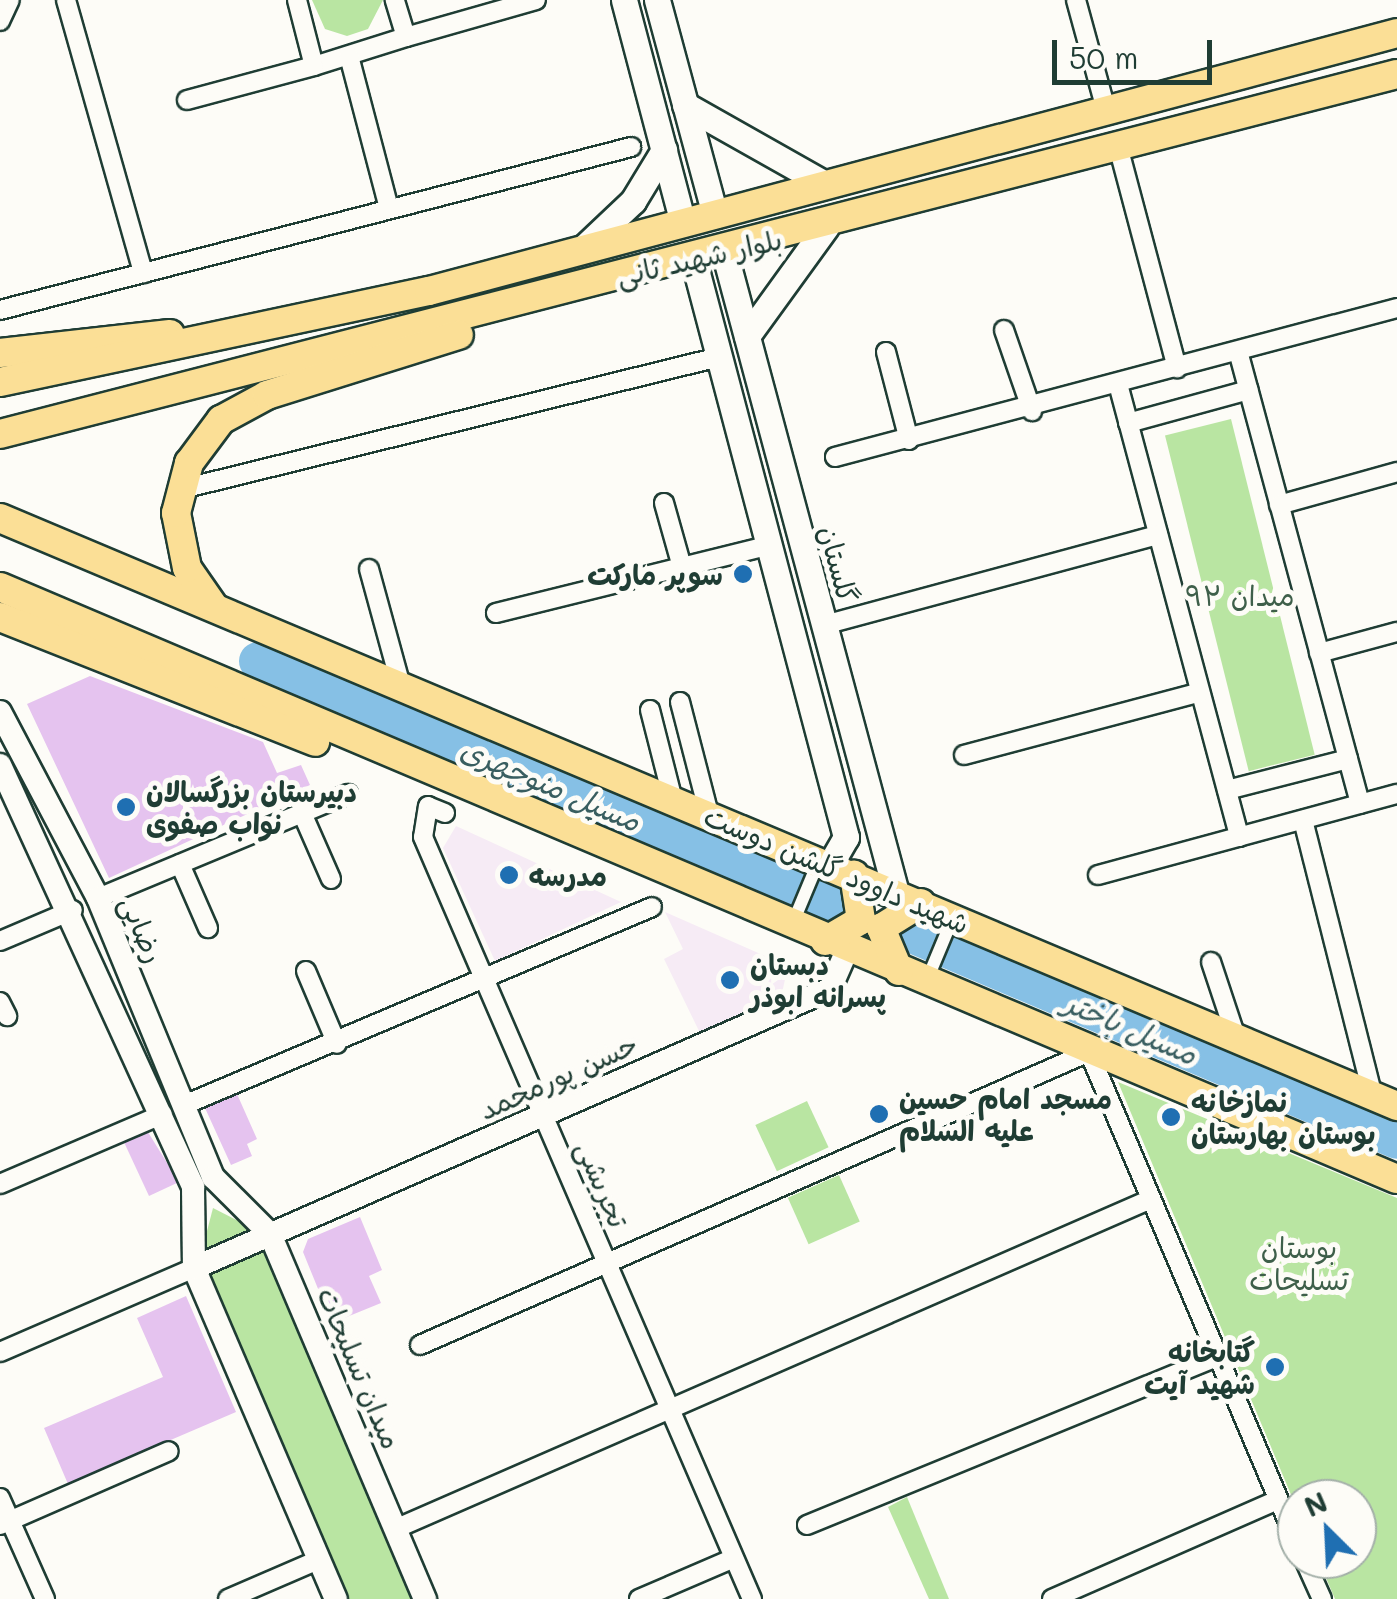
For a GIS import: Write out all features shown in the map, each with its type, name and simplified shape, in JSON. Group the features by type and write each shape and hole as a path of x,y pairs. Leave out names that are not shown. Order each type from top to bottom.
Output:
{"main road":[{"path":"624,0 846,836 834,867 860,920 836,946"},
{"path":"656,0 724,251"},
{"name":"بلوار شهید ثانی","path":"0,382 310,317 580,251 1397,33"},
{"name":"بلوار شهید ثانی","path":"0,434 693,258 826,228 1397,74"},
{"path":"684,105 828,185"},
{"path":"580,251 633,202 664,150"},
{"path":"746,336 826,228"},
{"name":"گلستان","path":"724,251 882,842 908,898"},
{"path":"215,609 187,568 176,513 182,489 221,420 267,395 566,290"},
{"path":"0,352 310,317"},
{"name":"شهید داوود گلشن دوست","path":"0,518 1385,1101"},
{"path":"3,588 791,928 1397,1179"},
{"path":"0,617 696,886"},
{"path":"846,836 882,842"},
{"path":"908,898 881,928 912,977"}],"street":[{"path":"0,21 10,0"},
{"path":"66,0 143,273"},
{"path":"297,0 314,66"},
{"path":"395,0 406,37"},
{"path":"187,100 349,56 472,9 536,0"},
{"path":"1076,0 1106,110"},
{"path":"349,56 389,208"},
{"path":"0,310 632,147"},
{"path":"1119,150 1177,368"},
{"path":"835,457 1032,411 1397,308"},
{"path":"1004,330 1032,411"},
{"path":"1238,351 1360,804"},
{"path":"886,352 910,440"},
{"path":"182,489 720,357"},
{"path":"1118,384 1239,837"},
{"path":"1128,423 1248,390"},
{"path":"1279,505 1397,472"},
{"path":"664,503 682,567"},
{"path":"824,625 1158,535"},
{"path":"496,613 770,546"},
{"path":"369,569 401,686"},
{"path":"1319,654 1397,632"},
{"path":"964,755 1200,692"},
{"path":"680,702 708,814"},
{"path":"650,710 673,800"},
{"name":"رضایی","path":"2,717 98,898 173,1110 203,1182"},
{"path":"1227,790 1348,759"},
{"name":"رضایی","path":"0,765 173,1110"},
{"path":"0,942 348,794"},
{"path":"1098,875 1397,794"},
{"name":"تجریشی","path":"444,813 428,806 423,837 752,1599"},
{"path":"302,813 331,879"},
{"path":"1304,820 1385,1101"},
{"path":"180,864 208,928"},
{"path":"791,928 834,867"},
{"path":"2,1176 337,1044 652,907"},
{"path":"912,977 953,917"},
{"name":"حسن پورمحمد","path":"194,1268 830,989 836,946"},
{"path":"1211,962 1236,1037"},
{"path":"306,971 337,1044"},
{"path":"420,1345 1088,1052 1277,1498"},
{"path":"203,1182 194,1268 336,1599"},
{"name":"میدان تسلیحات","path":"203,1182 270,1234 425,1599"},
{"path":"395,1529 672,1412 1151,1199"},
{"path":"0,1352 194,1268"},
{"path":"806,1525 1218,1356"},
{"path":"5,1523 169,1451"},
{"path":"0,1498 5,1523 46,1599"},
{"path":"1052,1599 1277,1500"},
{"path":"639,1599 734,1558"},
{"path":"228,1599 318,1560"}],"shaded area":[{"name":"مدرسه","path":"456,826 621,902 495,961 443,848"},
{"name":"دبستان پسرانه ابوذر","path":"665,912 788,966 782,993 700,1033 664,959 683,949"}],"green space":[{"path":"312,0 383,0 368,29 347,36 325,29"},
{"name":"میدان ۹۲","path":"1231,419 1315,755 1249,771 1165,435"},
{"name":"بوستان تسلیحات","path":"1118,1082 1397,1198 1397,1599 1335,1599 1326,1579 1377,1579 1377,1479 1284,1479"},
{"path":"807,1101 829,1147 777,1171 755,1125"},
{"path":"839,1175 860,1222 809,1244 788,1198"},
{"path":"213,1208 260,1232 418,1599 345,1599 200,1258"},
{"path":"907,1497 949,1599 929,1599 888,1507"}],"building":[{"path":"90,676 263,742 277,773 301,765 310,785 109,878 27,704"},
{"path":"237,1094 257,1139 247,1144 252,1156 231,1165 205,1108"},
{"path":"146,1129 179,1182 149,1196 123,1140"},
{"path":"360,1217 382,1270 369,1276 381,1303 332,1323 303,1252 308,1239"},
{"path":"186,1296 236,1412 68,1484 44,1428 163,1377 137,1318"}],"waterway":[{"name":"مسیل منوچهری","path":"258,661 844,907"},
{"name":"مسیل باختر","path":"919,937 1397,1140"}],"place":[{"name":"سوپر مارکت","path":"743,574"},
{"name":"دبیرستان بزرگسالان نواب صفوی","path":"126,807"},
{"name":"مدرسه","path":"509,875"},
{"name":"دبستان پسرانه ابوذر","path":"730,980"},
{"name":"مسجد امام حسین علیه السلام","path":"879,1114"},
{"name":"نمازخانه بوستان بهارستان","path":"1171,1117"},
{"name":"گتابخانه شهید آیت","path":"1275,1367"}]}
